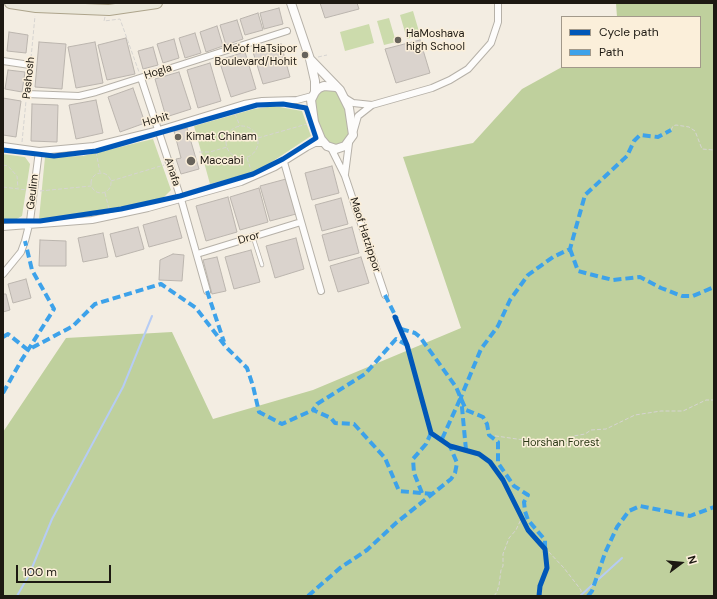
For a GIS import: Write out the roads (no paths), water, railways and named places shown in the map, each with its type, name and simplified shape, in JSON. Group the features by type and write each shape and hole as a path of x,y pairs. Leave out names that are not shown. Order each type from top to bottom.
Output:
{"main road":[{"path":"10,3 36,7 109,10 157,3"}],"street":[{"path":"291,3 310,59 315,81 314,94 311,100 314,122 324,143"},
{"path":"492,3 497,14"},
{"path":"310,59 345,98 353,103 372,105 432,88 450,80 468,69 490,43 498,22 498,3"},
{"name":"Hogla","path":"27,94 79,96 141,78 287,31"},
{"path":"3,61 30,65"},
{"name":"Anafa","path":"141,78 181,199 207,291"},
{"path":"314,94 324,86 336,87"},
{"name":"Hohit","path":"3,146 39,151 94,146 159,130 231,108 262,101 297,100 314,94"},
{"path":"345,98 354,130"},
{"path":"3,226 29,226 111,217 181,199 254,177 284,162 315,143 324,143 332,148 341,148 349,143 353,135 358,116 372,105"},
{"name":"Maof Hatzippor","path":"345,176 349,143"},
{"name":"Maof Hatzippor","path":"332,148 345,176 385,295"},
{"name":"Geulim","path":"3,274 21,252 29,226 39,151"},
{"path":"284,162 322,291"},
{"name":"Dror","path":"197,254 301,222"}],"lane":[{"path":"254,237 262,265"}],"waterway":[{"path":"17,596 29,575 52,519 123,387 152,316"},
{"path":"580,596 622,558"}],"place":[{"name":"HaMoshava high School","path":"398,40"},
{"name":"Me'of HaTsipor Boulevard/Hohit","path":"305,55"},
{"name":"Kimat Chinam","path":"178,137"},
{"name":"Maccabi","path":"191,161"}],"park label":[{"name":"Horshan Forest","path":"561,443"}]}
